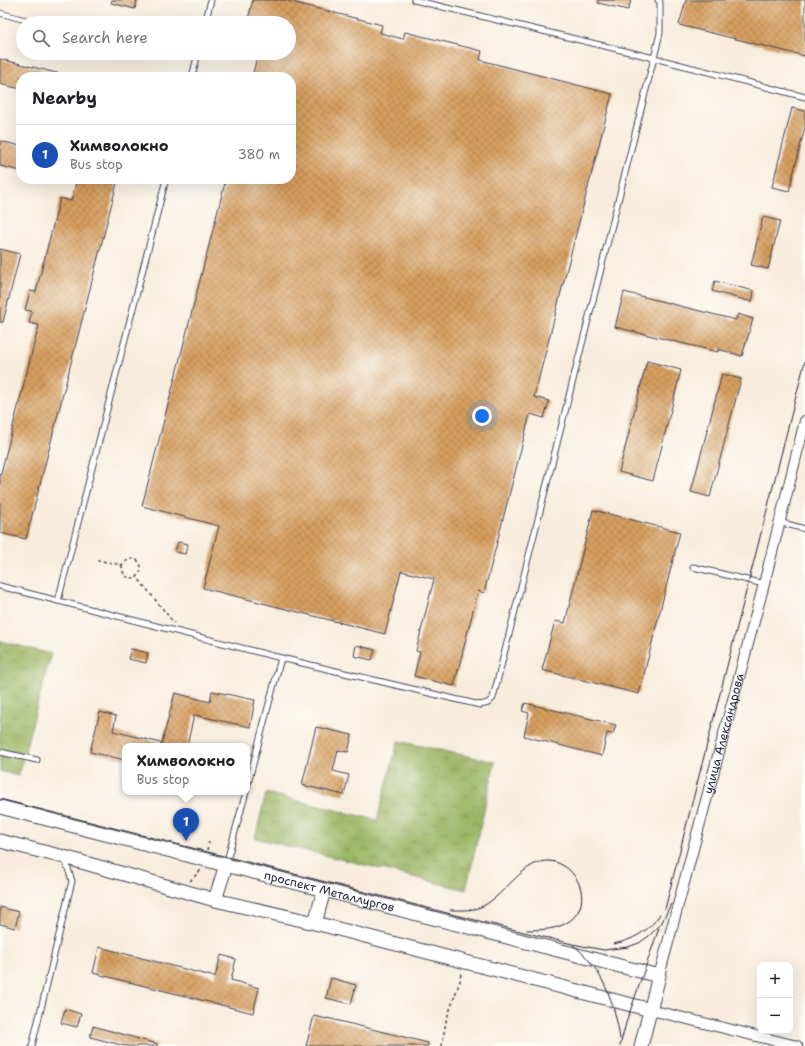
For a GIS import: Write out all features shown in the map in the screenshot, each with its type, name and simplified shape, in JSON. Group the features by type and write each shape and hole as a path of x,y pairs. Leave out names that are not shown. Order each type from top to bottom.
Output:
{"street":[{"name":"улица Александрова","path":"641,1046 764,584 805,421"},
{"name":"проспект Металлургов","path":"0,808 659,976"},
{"path":"0,841 64,857 215,900 463,960 651,1010 797,1046"},
{"path":"215,900 226,866"},
{"path":"315,923 324,890"}],"lane":[{"path":"207,16 211,0"},
{"path":"414,0 654,58 805,97"},
{"path":"0,586 281,658 480,705 488,703 493,698 654,58 660,33 660,2 658,0"},
{"path":"0,13 16,17"},
{"path":"193,72 196,60"},
{"path":"58,601 165,184"},
{"path":"779,522 805,529"},
{"path":"693,566 764,584"},
{"path":"250,776 281,658"},
{"path":"0,752 37,760"},
{"path":"226,866 245,795"},
{"path":"32,1046 72,881 64,857"}],"path":[{"path":"134,559 141,564 142,569 137,577 131,578 125,576 122,571 122,565 125,561 134,559"},
{"path":"97,560 122,565"},
{"path":"137,577 182,633"},
{"path":"206,853 209,842"},
{"path":"190,882 203,868"},
{"path":"442,1046 446,1021 460,981 463,960"}],"green space":[{"path":"0,641 51,654 18,776 0,771"},
{"path":"398,741 495,762 466,890 255,838 266,793 377,820"}],"building":[{"path":"112,0 137,0 135,9 111,3"},
{"path":"253,0 284,0 382,25 380,33 403,39 405,32 482,51 480,60 612,94 534,397 549,401 544,418 530,414 484,593 478,591 454,686 414,676 420,652 416,651 434,579 401,571 385,634 203,588 219,526 142,506 225,184 296,184 296,72 253,72 256,60 296,60 296,16 249,16"},
{"path":"598,0 631,0 628,10 598,3"},
{"path":"686,0 805,0 805,56 679,25"},
{"path":"0,59 53,72 16,72 16,88 0,84"},
{"path":"792,108 805,111 805,127 789,191 772,187"},
{"path":"0,141 16,145 16,170 0,166"},
{"path":"76,184 117,184 26,539 0,533 0,477 39,325 29,323 32,311 25,310 30,291 36,292 60,198 71,201"},
{"path":"763,217 780,221 768,269 751,265"},
{"path":"0,249 20,254 3,322 0,322"},
{"path":"715,281 754,291 752,302 712,291"},
{"path":"624,292 736,320 738,314 753,319 742,356 718,349 718,352 615,327"},
{"path":"647,361 681,370 653,481 619,472"},
{"path":"722,374 741,379 710,497 691,492"},
{"path":"593,510 680,532 639,694 542,670 555,621 565,623"},
{"path":"178,542 188,544 185,554 175,552"},
{"path":"356,645 375,650 372,660 354,656"},
{"path":"131,649 148,653 146,663 128,659"},
{"path":"212,691 255,700 250,727 194,715 188,743 162,743 175,693 210,702"},
{"path":"525,703 616,725 613,734 607,733 602,756 524,736 529,713 522,711"},
{"path":"100,712 116,716 113,731 161,743 122,743 122,759 90,752"},
{"path":"316,727 352,735 348,752 338,750 333,771 349,775 344,795 302,785"},
{"path":"0,907 19,912 15,928 0,924"},
{"path":"99,947 215,977 221,955 236,959 231,980 259,988 253,1013 93,973"},
{"path":"331,978 356,985 351,1004 326,998"},
{"path":"65,1009 81,1014 77,1027 61,1023"},
{"path":"314,1016 428,1043 428,1046 306,1046"},
{"path":"93,1026 157,1044 157,1046 125,1046 90,1037"}],"tram line":[{"path":"665,909 805,361"},
{"path":"0,799 459,916 572,944 604,950 628,947 639,943 649,936 661,924 671,904"},
{"path":"450,910 479,908 491,901 523,871 532,866 541,862 550,861 560,864 575,876 579,884 582,894 578,912 571,920 561,926 555,928 527,930"},
{"path":"613,944 620,943 640,934 652,925 660,914"},
{"path":"620,1046 626,1023 659,928"},
{"path":"573,945 592,964 606,987 615,1012 620,1039"}],"place":[{"name":"Химволокно","path":"186,841"}]}
